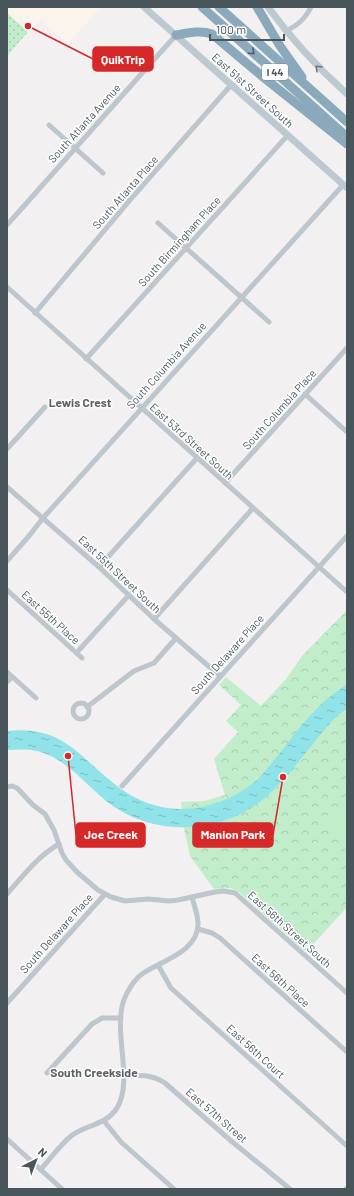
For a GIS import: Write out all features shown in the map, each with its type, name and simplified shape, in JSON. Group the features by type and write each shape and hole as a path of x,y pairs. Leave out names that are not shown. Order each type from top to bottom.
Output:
{"highway":[{"name":"I 44","path":"202,7 347,137"},
{"name":"I 44","path":"219,7 347,122"},
{"path":"257,7 280,46 312,91"},
{"path":"176,35 199,32 212,34 262,77 347,144"}],"main road":[{"name":"East 51st Street South","path":"144,7 287,136 345,186"},
{"path":"268,7 286,31 314,63 347,94"}],"street":[{"path":"286,31 300,23 306,17 311,7"},
{"name":"South Atlanta Avenue","path":"7,225 176,35"},
{"name":"South Atlanta Place","path":"35,313 130,200 231,85"},
{"path":"49,125 103,173"},
{"name":"South Birmingham Place","path":"86,359 287,136"},
{"name":"South Columbia Avenue","path":"7,561 43,518 241,297 345,186"},
{"path":"158,223 269,322"},
{"name":"East 53rd Street South","path":"7,287 347,592"},
{"name":"South Columbia Place","path":"225,483 347,348"},
{"path":"305,394 347,432"},
{"path":"7,448 44,407"},
{"path":"7,439 12,443"},
{"path":"99,567 197,458"},
{"name":"East 55th Street South","path":"7,488 99,567 154,619 220,676"},
{"path":"154,619 253,508"},
{"name":"South Delaware Place","path":"122,786 347,536"},
{"name":"East 55th Place","path":"7,590 82,658"},
{"path":"79,650 129,595"},
{"path":"87,707 130,673 154,662 176,638"},
{"path":"7,672 36,698"},
{"path":"7,682 12,677"},
{"path":"7,787 12,786 17,788 33,805 45,814 54,830 62,853 71,866 98,890 118,900 125,901 148,899 169,901 192,897 197,917 198,929 191,941 182,951 169,960 142,974 133,983 123,1002 121,1018 123,1090 120,1103 104,1121 72,1135 41,1170"},
{"path":"7,894 40,858 50,849 59,844"},
{"name":"East 56th Street South","path":"192,897 224,891 235,893 347,993"},
{"name":"South Delaware Place","path":"7,1003 105,894"},
{"name":"East 56th Place","path":"198,929 212,933 220,938 347,1052"},
{"name":"East 56th Court","path":"158,965 171,988 347,1146"},
{"path":"47,1073 92,1024 102,1018 121,1018"},
{"name":"East 57th Street","path":"123,1076 149,1076 155,1077 165,1083 230,1140 290,1189"},
{"path":"104,1121 121,1142 174,1189"},
{"path":"7,1140 62,1189"}],"shaded area":[{"path":"7,7 101,7 68,44 41,19 28,32 7,13"}],"green space":[{"path":"7,13 28,32 7,56"},
{"path":"347,610 347,907 307,951 305,951 240,893 231,888 214,889 190,856 184,828 181,802 205,801 225,795 214,759 238,732 226,721 241,705 219,685 226,677 261,706 286,679 302,656"},
{"path":"344,803 347,807 347,852 322,819"}],"water":[{"path":"347,685 347,709 331,722 277,787 248,810 214,824 196,827 178,827 142,821 126,814 110,804 74,771 54,757 31,750 7,750 7,731 26,730 42,733 56,738 68,745 103,775 134,797 152,804 170,808 188,809 206,806 241,792 257,780 309,717 333,694"}],"place":[{"name":"QuikTrip","path":"28,26"},
{"name":"Joe Creek","path":"68,756"},
{"name":"Manion Park","path":"283,777"}],"district":[{"name":"Lewis Crest","path":"80,402"},
{"name":"South Creekside","path":"94,1072"}]}
